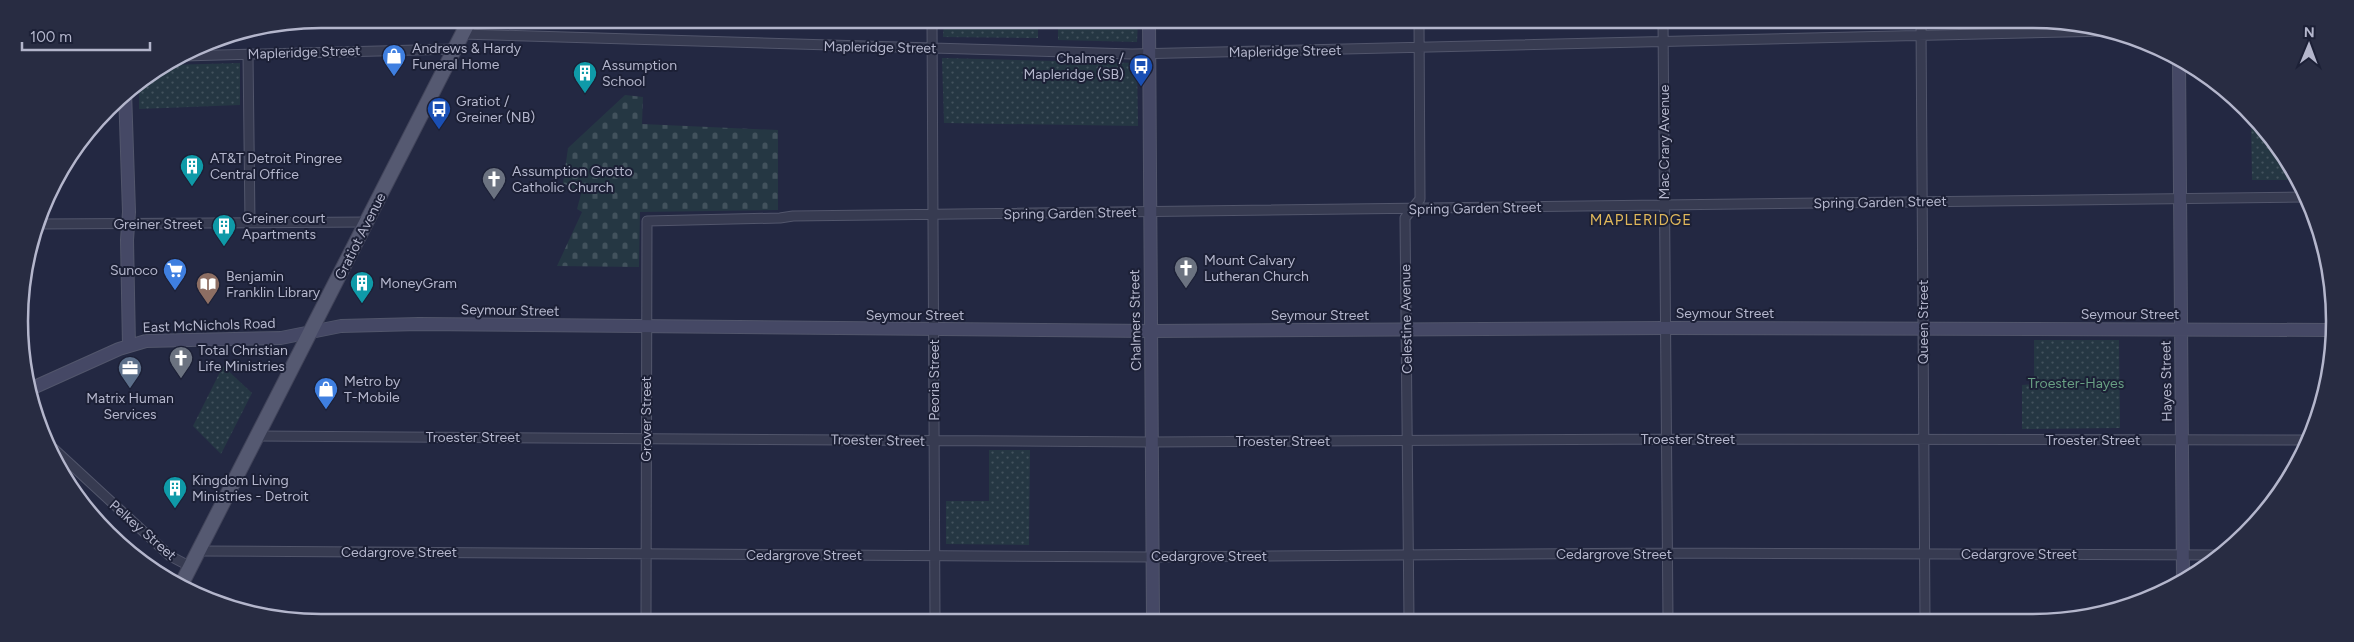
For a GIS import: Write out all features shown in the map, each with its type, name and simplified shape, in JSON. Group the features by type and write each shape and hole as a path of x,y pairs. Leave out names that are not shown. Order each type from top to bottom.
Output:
{"main road":[{"name":"Gratiot Avenue","path":"183,580 466,27"}],"street":[{"name":"Peoria Street","path":"932,27 935,614"},
{"name":"Chalmers Street","path":"1149,27 1152,614"},
{"name":"Celestine Avenue","path":"1409,614 1405,218 1420,199 1419,27"},
{"name":"Mac Crary Avenue","path":"1663,27 1668,614"},
{"name":"Queen Street","path":"1921,27 1926,614"},
{"name":"Mapleridge Street","path":"462,34 1149,54 2082,32"},
{"name":"Mapleridge Street","path":"196,56 455,49"},
{"path":"248,54 250,223"},
{"name":"Hayes Street","path":"2179,66 2183,573"},
{"path":"126,101 129,346"},
{"name":"Spring Garden Street","path":"647,220 933,214 2299,197"},
{"name":"Grover Street","path":"646,614 647,220"},
{"name":"Greiner Street","path":"44,224 367,222"},
{"name":"Seymour Street","path":"311,332 341,326 419,324 646,328 1150,331 1665,328 2326,330"},
{"name":"East McNichols Road","path":"35,387 129,346 146,341 282,338 311,332"},
{"name":"Troester Street","path":"257,436 1151,442 1666,439 2301,440"},
{"name":"Pelkey Street","path":"60,454 170,556 190,567"},
{"name":"Cedargrove Street","path":"199,551 1152,557 1668,554 2211,555"}],"green space":[{"path":"944,27 1038,27 1038,38 943,37"},
{"path":"1058,27 1138,27 1137,42 1058,40"},
{"path":"942,58 1137,63 1138,126 944,123"},
{"path":"240,63 240,105 139,109 139,90 178,65"},
{"path":"625,95 643,97 642,124 778,130 778,210 640,212 639,267 557,266 582,212 577,209 581,194 572,191 572,188 563,183 568,148"},
{"path":"2251,124 2266,142 2290,180 2252,180"},
{"name":"Troester-Hayes","path":"2034,340 2119,340 2120,428 2022,429 2022,385 2034,384"},
{"path":"223,366 252,393 221,454 193,426"},
{"path":"989,450 1030,450 1029,545 946,544 946,501 989,501"}],"place":[{"name":"Andrews & Hardy Funeral Home","path":"394,77"},
{"name":"Chalmers / Mapleridge (SB)","path":"1141,87"},
{"name":"Assumption School","path":"585,94"},
{"name":"Gratiot / Greiner (NB)","path":"439,130"},
{"name":"AT&T Detroit Pingree Central Office","path":"192,187"},
{"name":"Assumption Grotto Catholic Church","path":"494,200"},
{"name":"Greiner court Apartments","path":"224,247"},
{"name":"Mount Calvary Lutheran Church","path":"1186,289"},
{"name":"Sunoco","path":"175,291"},
{"name":"MoneyGram","path":"362,304"},
{"name":"Benjamin Franklin Library","path":"208,305"},
{"name":"Total Christian Life Ministries","path":"181,379"},
{"name":"Matrix Human Services","path":"130,389"},
{"name":"Metro by T-Mobile","path":"326,410"},
{"name":"Kingdom Living Ministries - Detroit","path":"175,509"}],"district":[{"name":"MAPLERIDGE","path":"1641,220"}]}
